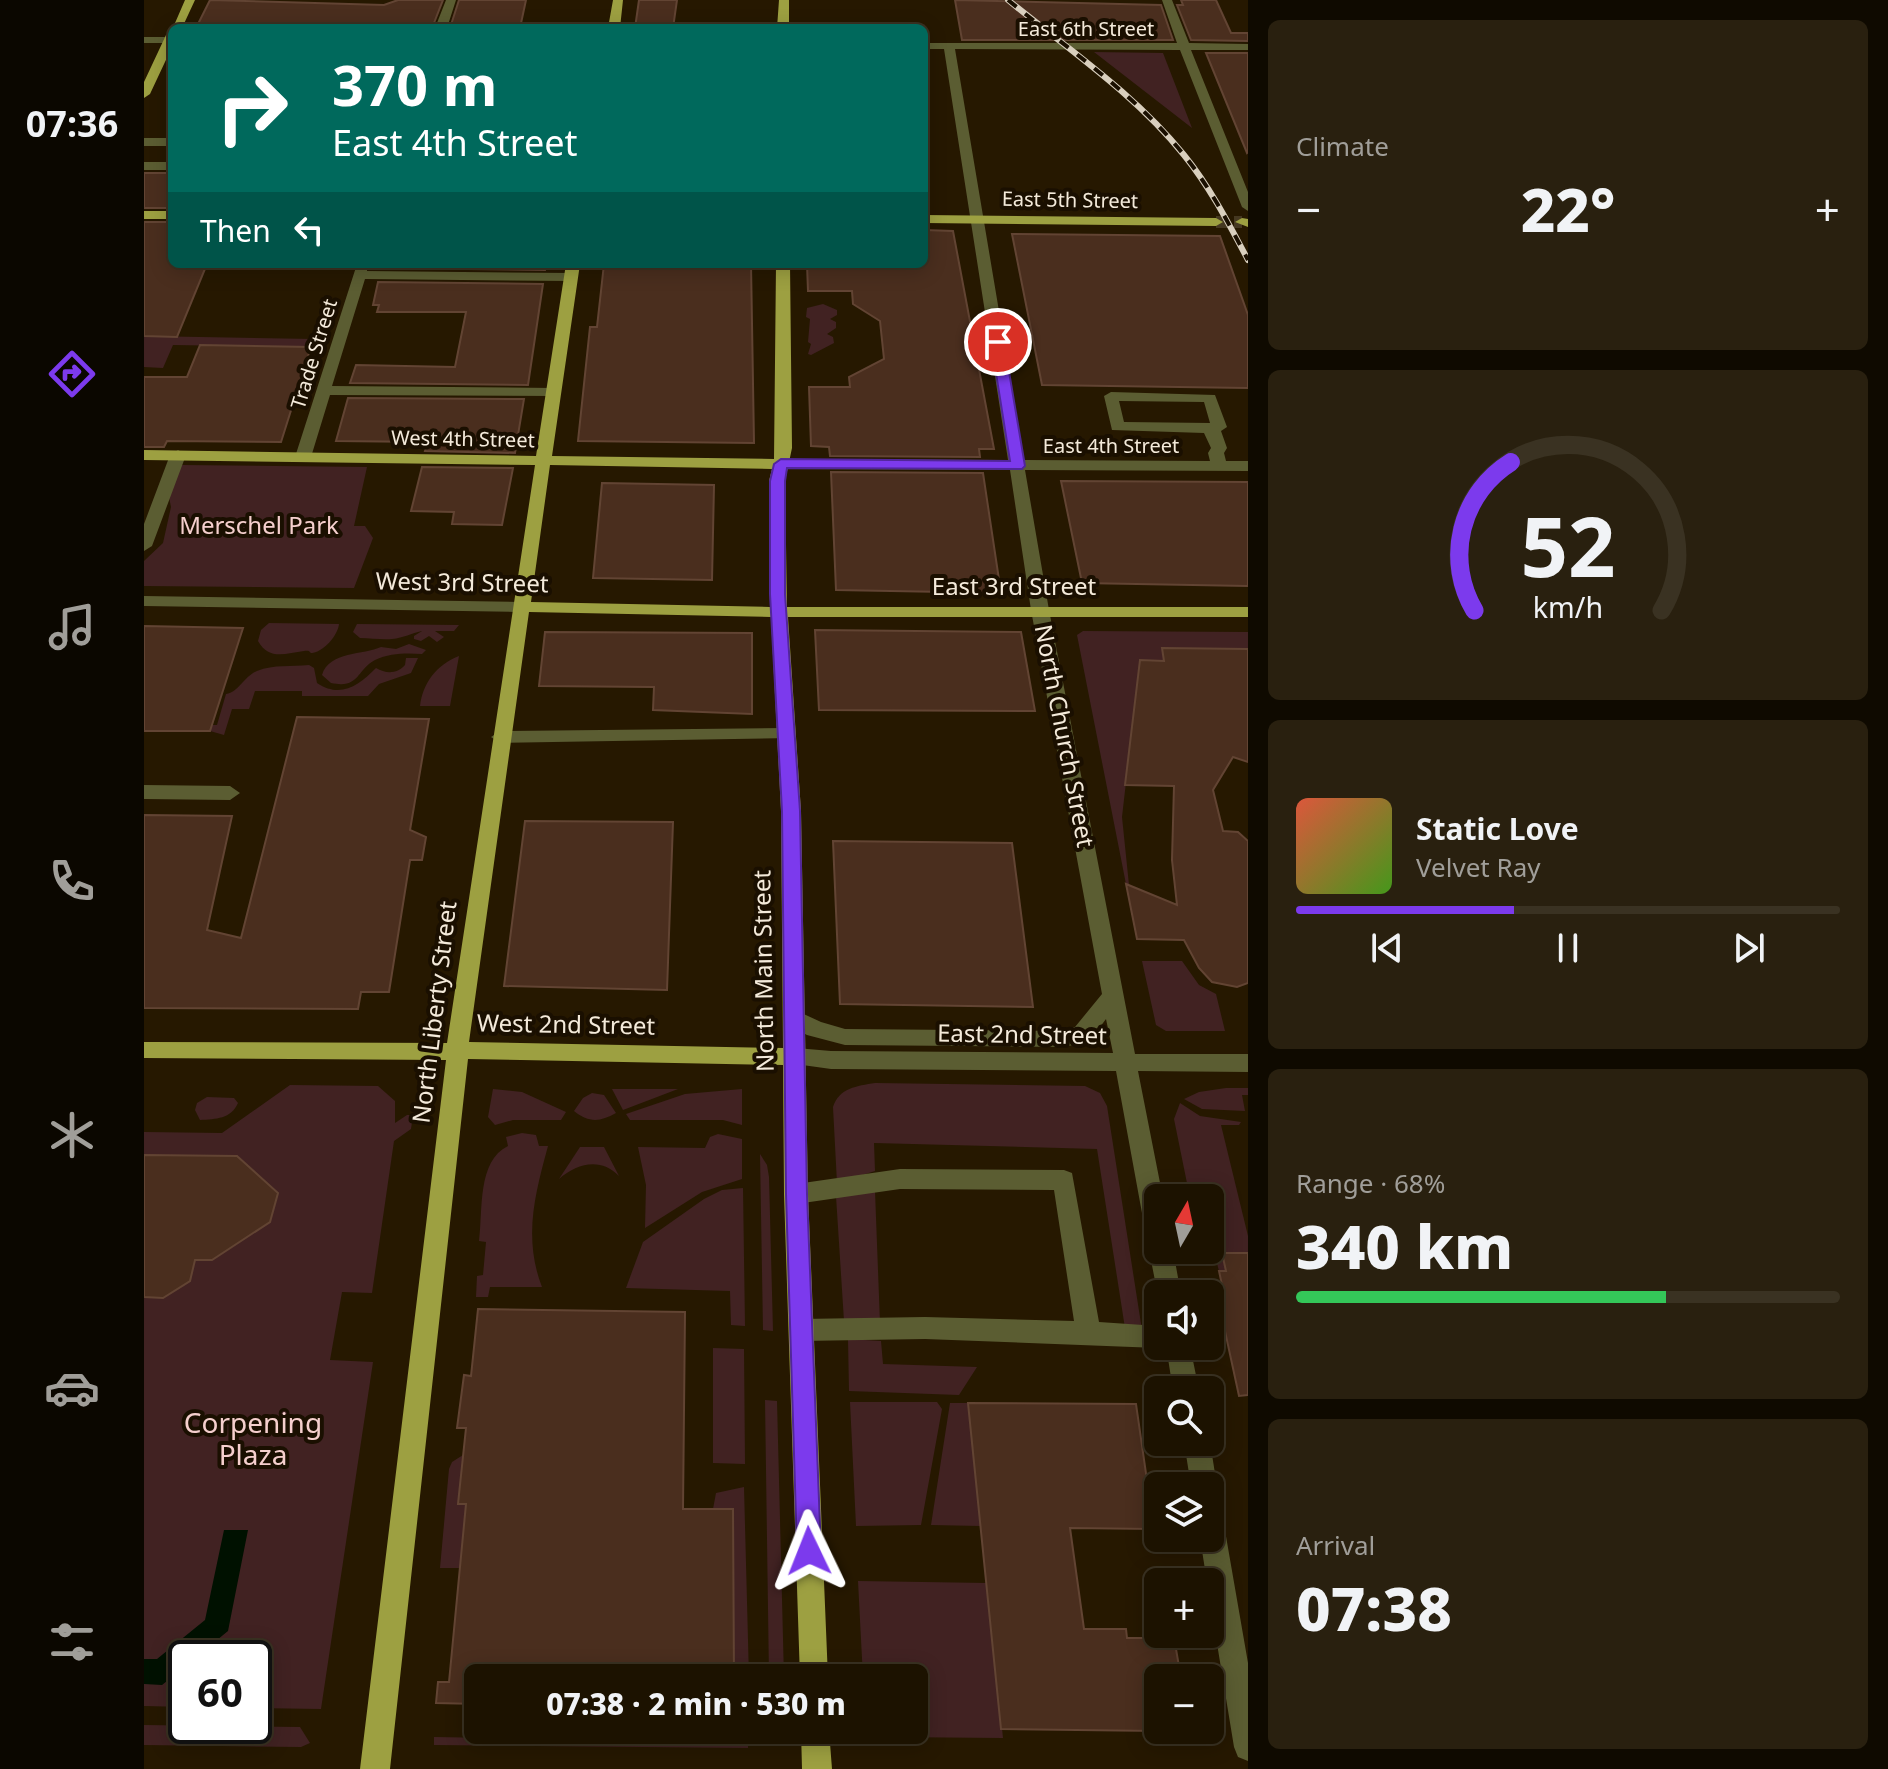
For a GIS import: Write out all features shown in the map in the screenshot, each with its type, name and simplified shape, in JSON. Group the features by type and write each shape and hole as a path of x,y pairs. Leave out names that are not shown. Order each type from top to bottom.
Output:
{"main road":[{"path":"178,24 190,0"},
{"path":"615,24 618,0"},
{"path":"783,24 784,0"},
{"path":"144,94 168,44"},
{"path":"144,215 168,215"},
{"name":"East 5th Street","path":"928,219 1216,222"},
{"name":"North Main Street","path":"783,268 784,448 777,481 779,612 791,811 796,1194 813,1664"},
{"name":"North Liberty Street","path":"375,1769 459,1021 572,270"},
{"name":"West 4th Street","path":"144,455 781,464"},
{"name":"West 3rd Street","path":"520,607 779,612"},
{"name":"East 3rd Street","path":"779,612 1248,612"},
{"name":"West 2nd Street","path":"144,1050 408,1053 493,1049 796,1057"},
{"path":"816,1744 817,1769"}],"street":[{"path":"442,24 451,0"},
{"path":"1167,0 1248,207"},
{"path":"144,40 168,38"},
{"name":"East 6th Street","path":"928,42 949,46 1248,47"},
{"name":"North Church Street","path":"949,46 1040,610 1149,1184"},
{"path":"144,142 168,142"},
{"path":"144,166 168,166"},
{"path":"361,270 572,270"},
{"name":"Trade Street","path":"303,457 361,270"},
{"path":"324,390 553,392"},
{"path":"1208,428 1117,427 1111,396 1210,398 1219,427 1208,428 1204,433 1208,447 1218,460"},
{"path":"144,546 178,455"},
{"name":"East 4th Street","path":"781,464 1017,466 1218,460 1248,466"},
{"name":"West 3rd Street","path":"144,601 520,607"},
{"path":"500,737 784,734"},
{"path":"144,792 230,793"},
{"name":"East 2nd Street","path":"795,1018 815,1029 845,1037 1066,1039 1083,1033 1113,995"},
{"name":"East 2nd Street","path":"796,1057 1248,1063"},
{"path":"796,1194 900,1179 1064,1180 1088,1332"},
{"path":"801,1330 925,1328 1144,1336"},
{"path":"1216,1552 1248,1747"}],"green space":[{"path":"1094,52 1163,53 1192,128"},
{"path":"823,304 837,310 837,315 830,319 836,322 836,328 827,334 833,337 834,343 811,355 808,354 811,344 808,342 810,319 806,317 807,308"},
{"path":"144,336 314,339 311,347 173,345 163,368 144,367"},
{"name":"Merschel Park","path":"181,465 367,467 354,526 365,526 373,538 354,588 144,586 144,561 163,543 171,507 169,497"},
{"path":"269,623 339,624 337,632 320,650 278,654 267,651 258,641 261,630"},
{"path":"357,624 459,625 454,631 435,631 444,637 437,642 429,636 421,641 414,639 422,631 392,639 360,638 353,632"},
{"path":"1083,631 1248,632 1248,649 1162,648 1164,661 1140,660 1122,817 1129,885 1126,884 1077,635"},
{"path":"409,644 426,650 422,654 398,654 375,660 347,683 331,683 322,675 326,667 339,658 381,647 396,649"},
{"path":"459,656 450,706 420,706 432,676 444,664"},
{"path":"406,658 418,658 411,673 379,684 368,696 302,696 302,691 255,691 249,709 232,709 224,735 210,731 212,725 217,725 226,694 257,671 309,665 314,668 317,683 342,690 363,680 376,668 387,672 398,670 405,665"},
{"path":"1142,961 1182,961 1199,985 1216,994 1225,1031 1166,1031 1156,1025"},
{"path":"875,1083 1085,1086 1100,1093 1107,1106 1142,1330 1125,1328 1097,1149 874,1143 875,1171 837,1183 833,1107 844,1092"},
{"name":"Corpening Plaza","path":"290,1085 378,1086 395,1101 395,1123 407,1115 413,1115 411,1129 394,1141 372,1293 342,1292 330,1360 373,1362 321,1709 272,1708 272,1640 168,1640 168,1707 144,1706 144,1132 222,1133"},
{"path":"1248,1088 1248,1095 1242,1095 1245,1111 1202,1109 1184,1099 1199,1092"},
{"path":"493,1089 522,1092 566,1112 561,1120 513,1120 495,1125 488,1117"},
{"path":"612,1089 678,1089 623,1110"},
{"path":"742,1089 742,1125 723,1120 630,1120 626,1114 685,1094"},
{"path":"592,1093 604,1095 616,1113 595,1120 574,1111 583,1098"},
{"path":"207,1097 234,1098 238,1103 227,1115 200,1120 195,1110 197,1103"},
{"path":"1180,1103 1200,1116 1241,1122 1239,1125 1221,1125 1248,1236 1248,1253 1224,1253 1224,1184 1187,1184 1174,1119"},
{"path":"522,1133 536,1135 539,1146 548,1146 535,1199 532,1234 536,1269 542,1287 490,1287 488,1297 476,1297 477,1276 483,1275 486,1242 479,1241 486,1174 498,1153 508,1146 506,1137"},
{"path":"718,1134 742,1139 742,1179 702,1192 645,1228 646,1185 638,1147 705,1148 710,1137"},
{"path":"580,1147 604,1147 619,1176 605,1166 589,1164 573,1169 559,1179"},
{"path":"760,1154 767,1165 769,1177 773,1331 763,1330"},
{"path":"743,1188 745,1326 731,1325 730,1291 626,1288 643,1242 704,1199 722,1190"},
{"path":"875,1191 880,1323 844,1321 836,1196"},
{"path":"1224,1262 1226,1271 1219,1271 1217,1264"},
{"path":"848,1339 881,1341 883,1364 977,1367 959,1395 849,1391"},
{"path":"713,1348 744,1349 745,1464 713,1463"},
{"path":"765,1400 777,1401 784,1664 769,1664"},
{"path":"850,1402 937,1402 942,1409 921,1525 856,1526"},
{"path":"950,1403 968,1403 981,1526 931,1525"},
{"path":"463,1455 458,1504 466,1504 460,1568 440,1568 449,1469 452,1462"},
{"path":"744,1487 749,1664 734,1664 733,1509 713,1509 716,1493"},
{"path":"858,1581 987,1583 1003,1738 928,1737 928,1664 862,1664"},
{"path":"144,1725 168,1725 168,1744 272,1744 272,1727 300,1727 310,1743 301,1747 144,1745"},
{"path":"434,1737 464,1737 464,1744 748,1744 748,1748 434,1745"}],"shaded area":[{"path":"224,1530 248,1530 228,1631 217,1640 180,1640 205,1620"},
{"path":"168,1650 168,1680 162,1685 144,1684 144,1659 157,1659"}],"building":[{"path":"210,0 384,5 398,0 443,0 434,24 198,24"},
{"path":"459,0 526,0 521,24 451,24"},
{"path":"639,0 677,0 674,24 636,24"},
{"path":"955,0 1161,5 1173,40 962,40"},
{"path":"1181,0 1216,0 1231,33 1248,33 1248,41 1191,40 1177,5 1183,5"},
{"path":"1206,53 1248,53 1247,153"},
{"path":"144,173 168,173 168,208 144,208"},
{"path":"144,222 168,222 168,268 205,268 177,337 144,336"},
{"path":"928,230 953,231 994,449 979,449 980,457 830,456 829,447 811,446 809,387 850,387 849,377 884,359 880,321 853,304 852,291 808,291 807,268 928,268"},
{"path":"1012,234 1220,236 1248,315 1248,388 1042,385"},
{"path":"382,268 545,268 545,270"},
{"path":"604,268 751,268 754,443 578,441 590,327 597,327"},
{"path":"378,282 543,284 528,385 350,383 356,365 455,367 466,312 377,312 379,305 373,305"},
{"path":"200,345 311,347 281,442 167,441 164,447 144,447 144,377 187,377"},
{"path":"348,398 524,399 515,453 425,451 428,442 336,441"},
{"path":"422,467 513,468 502,525 452,524 454,512 411,511"},
{"path":"831,472 983,473 1001,593 836,590"},
{"path":"1061,481 1248,482 1248,586 1082,583"},
{"path":"602,483 714,485 712,580 593,578"},
{"path":"144,626 243,628 210,731 144,731"},
{"path":"815,630 1021,632 1035,711 819,710"},
{"path":"545,632 752,633 752,714 653,710 654,687 539,686"},
{"path":"1162,648 1248,649 1248,762 1233,757 1213,790 1223,831 1238,832 1248,841 1248,983 1237,987 1212,982 1199,968 1184,940 1137,939 1126,884 1177,905 1172,860 1174,786 1125,785 1140,660 1164,661"},
{"path":"297,717 429,719 410,830 426,837 422,860 410,860 389,992 361,992 358,1009 144,1008 144,815 232,816 207,930 241,938"},
{"path":"525,821 673,822 667,990 504,986"},
{"path":"833,841 1012,843 1033,1007 840,1004"},
{"path":"144,1155 237,1156 278,1193 270,1222 212,1260 195,1260 190,1281 163,1298 144,1297"},
{"path":"1224,1253 1248,1253 1248,1395 1239,1396 1224,1327 1224,1280 1221,1280 1219,1271 1226,1271"},
{"path":"478,1309 685,1312 683,1509 733,1509 734,1664 464,1664 464,1704 436,1703 438,1682 449,1682 466,1504 458,1504 466,1428 457,1428 464,1375 471,1376"},
{"path":"968,1403 1136,1404 1146,1472 1144,1529 1070,1528 1084,1629 1126,1629 1127,1638 1144,1638 1144,1648 1176,1649 1179,1664 1144,1664 1144,1731 1001,1729"}],"tunnel":[{"path":"1216,222 1242,222"}],"railway":[{"path":"1008,0 1100,73 1165,133 1219,206 1248,260"}],"route":[{"path":"809,1551 796,1194 791,811 778,594 777,481 781,464 1017,466 998,342"}]}
